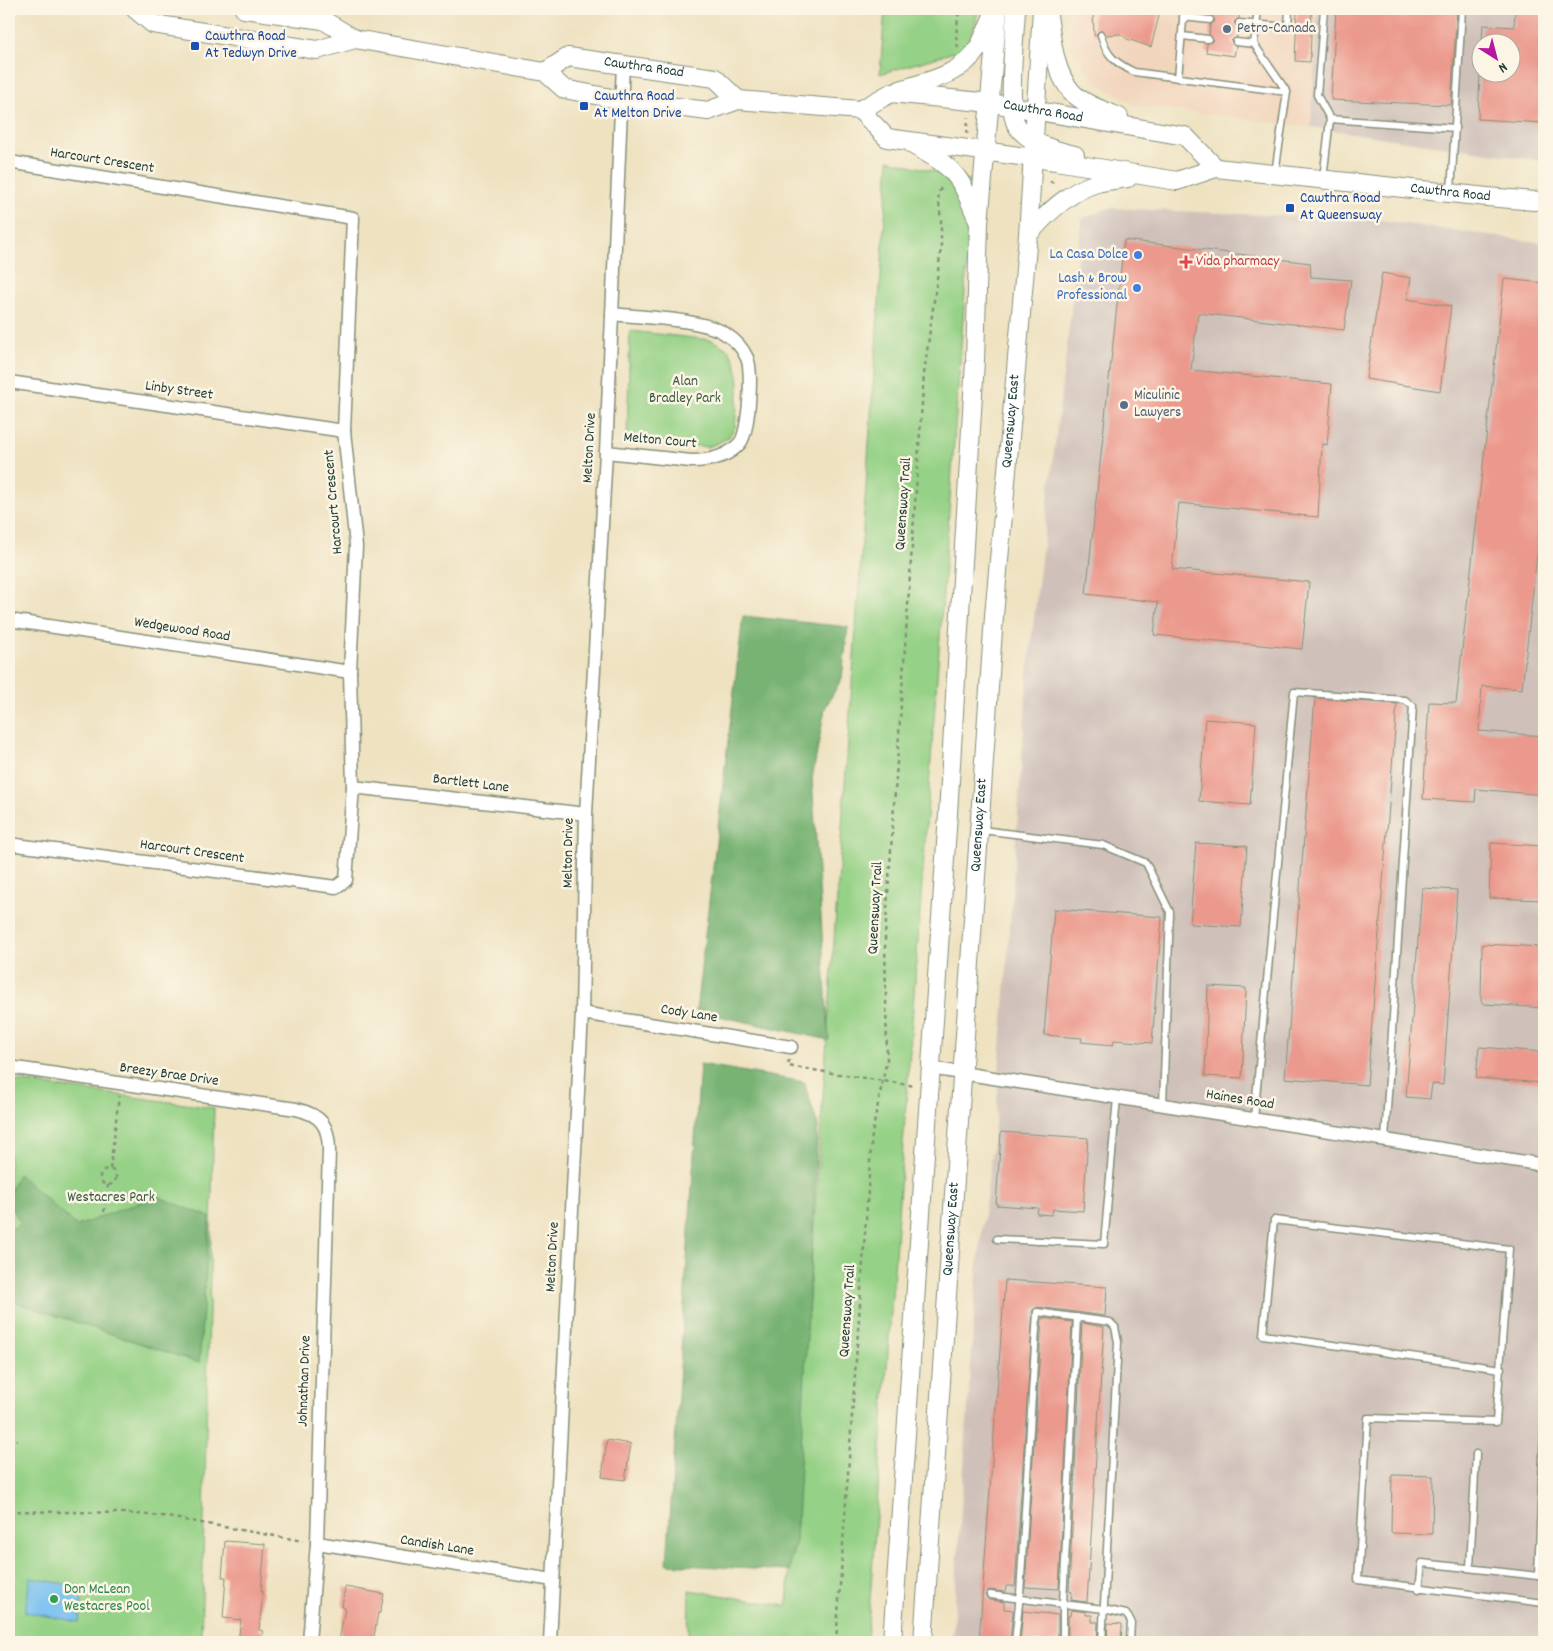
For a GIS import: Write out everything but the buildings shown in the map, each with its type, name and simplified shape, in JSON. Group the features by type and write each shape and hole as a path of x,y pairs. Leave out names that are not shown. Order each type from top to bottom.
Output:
{"main road":[{"path":"136,9 153,24 317,50 355,39"},
{"path":"236,36 239,9"},
{"path":"244,9 323,20 355,39 545,72 564,88 622,100 708,111 738,100 860,110 891,92 946,76 957,69 977,49 997,9"},
{"path":"892,1642 948,814 974,380 979,223 991,103 997,9"},
{"path":"1016,9 1012,106 1015,123 1033,149"},
{"name":"Queensway East","path":"923,1642 994,616 1028,235 1042,9"},
{"path":"1047,9 1055,54 1072,92 1087,102 1140,127"},
{"name":"Cawthra Road","path":"545,72 568,56 714,78 738,100"},
{"name":"Cawthra Road","path":"891,92 1012,106 1186,136 1216,168"},
{"name":"Cawthra Road","path":"860,110 887,138 986,151 1033,149 1142,175 1177,181 1216,168 1541,203"},
{"path":"904,140 949,167 963,183 979,223"},
{"path":"1028,235 1039,222 1076,192 1097,183 1142,175"}],"street":[{"name":"Melton Drive","path":"550,1642 582,1013 586,814 606,452 623,64"},
{"name":"Harcourt Crescent","path":"9,162 353,218 344,431 356,546 350,672 353,787 346,880 336,887 9,844"},
{"name":"Melton Court","path":"606,452 692,461 701,461 725,455 742,441 746,428 750,369 747,358 739,345 727,334 713,326 612,314"},
{"name":"Linby Street","path":"9,382 344,431"},
{"name":"Wedgewood Road","path":"9,620 350,672"},
{"name":"Bartlett Lane","path":"353,787 586,814"},
{"name":"Cody Lane","path":"582,1013 791,1047"},
{"name":"Breezy Brae Drive","path":"9,1066 296,1109 309,1112 322,1121"},
{"name":"Haines Road","path":"930,1068 1544,1165"},
{"name":"Johnathan Drive","path":"309,1642 317,1543 329,1135 322,1121"},
{"name":"Candish Lane","path":"317,1543 552,1580"}],"lane":[{"path":"1178,78 1184,9"},
{"path":"1258,9 1254,44 1287,92 1275,174"},
{"path":"1239,23 1288,27 1290,9"},
{"path":"1323,179 1330,118 1317,95 1324,9"},
{"path":"1451,193 1462,9"},
{"path":"1184,17 1210,20"},
{"path":"1101,35 1104,49 1115,62 1134,72 1287,92"},
{"path":"1182,36 1208,39"},
{"path":"1236,42 1254,44"},
{"path":"1330,118 1455,128"},
{"path":"1254,1119 1294,692 1405,700 1413,706 1385,1140"},
{"path":"980,830 1103,845 1146,863 1170,912 1163,1105"},
{"path":"997,1239 1104,1244 1117,1098"},
{"path":"1501,1369 1263,1335 1274,1220 1509,1249 1501,1369 1496,1422 1368,1418 1358,1580 1544,1603"},
{"path":"1015,1642 1037,1312 1110,1322 1115,1327 1118,1342 1102,1642"},
{"path":"1063,1642 1063,1603 1077,1317"},
{"path":"1419,1589 1422,1563 1538,1576 1544,1428"},
{"path":"1470,1568 1476,1454"},
{"path":"990,1595 1063,1603 1126,1614 1131,1621 1130,1642"}],"path":[{"path":"959,9 956,36 960,53"},
{"path":"966,149 968,100"},
{"path":"1055,177 1055,183"},
{"name":"Queensway Trail","path":"836,1642 872,1134 883,1081 888,1041 885,936 924,374 941,241 939,191 947,182"},
{"path":"791,1047 788,1066 919,1086"},
{"path":"110,1169 120,1084"},
{"path":"110,1169 115,1172 116,1178 114,1183 108,1185 102,1182 100,1175 103,1170 110,1169"},
{"path":"104,1212 108,1185"},
{"path":"9,1416 12,1390"},
{"path":"9,1440 18,1440"},
{"path":"9,1511 39,1514 124,1513 162,1516 317,1543"}],"shaded area":[{"path":"1073,9 1317,9 1311,127 1135,105 1095,81 1070,46"},
{"path":"1317,9 1544,9 1544,161 1311,127"},
{"path":"1108,208 1379,220 1544,243 1544,1642 952,1642 977,1272 996,1117 1029,660 1082,219"}],"green space":[{"path":"885,9 979,9 973,31 965,49 880,74"},
{"path":"889,160 973,181 867,1642 688,1642 689,1590 787,1606"},
{"name":"Alan Bradley Park","path":"630,331 712,340 728,349 735,361 739,382 735,427 729,437 707,447 627,438"},
{"path":"743,616 848,627 842,678 825,708 812,779 829,1040 696,1011"},
{"path":"700,1064 804,1082 818,1126 796,1541 788,1571 667,1564"},
{"name":"Westacres Park","path":"9,1080 214,1108 201,1642 9,1642"},
{"path":"18,1174 77,1226 156,1196 210,1217 199,1363 9,1300 9,1232 21,1222 12,1209 9,1199"}],"water":[{"name":"Don McLean Westacres Pool","path":"30,1578 83,1587 79,1622 25,1612"}],"place":[{"name":"Petro-Canada","path":"1227,29"},
{"name":"Cawthra Road At Tedwyn Drive","path":"195,46"},
{"name":"Cawthra Road At Melton Drive","path":"584,106"},
{"name":"Cawthra Road At Queensway","path":"1290,208"},
{"name":"La Casa Dolce","path":"1138,255"},
{"name":"Vida pharmacy","path":"1186,262"},
{"name":"Lash & Brow Professional","path":"1137,288"},
{"name":"Miculinic Lawyers","path":"1124,405"},
{"name":"Don McLean Westacres Pool","path":"54,1599"}]}
